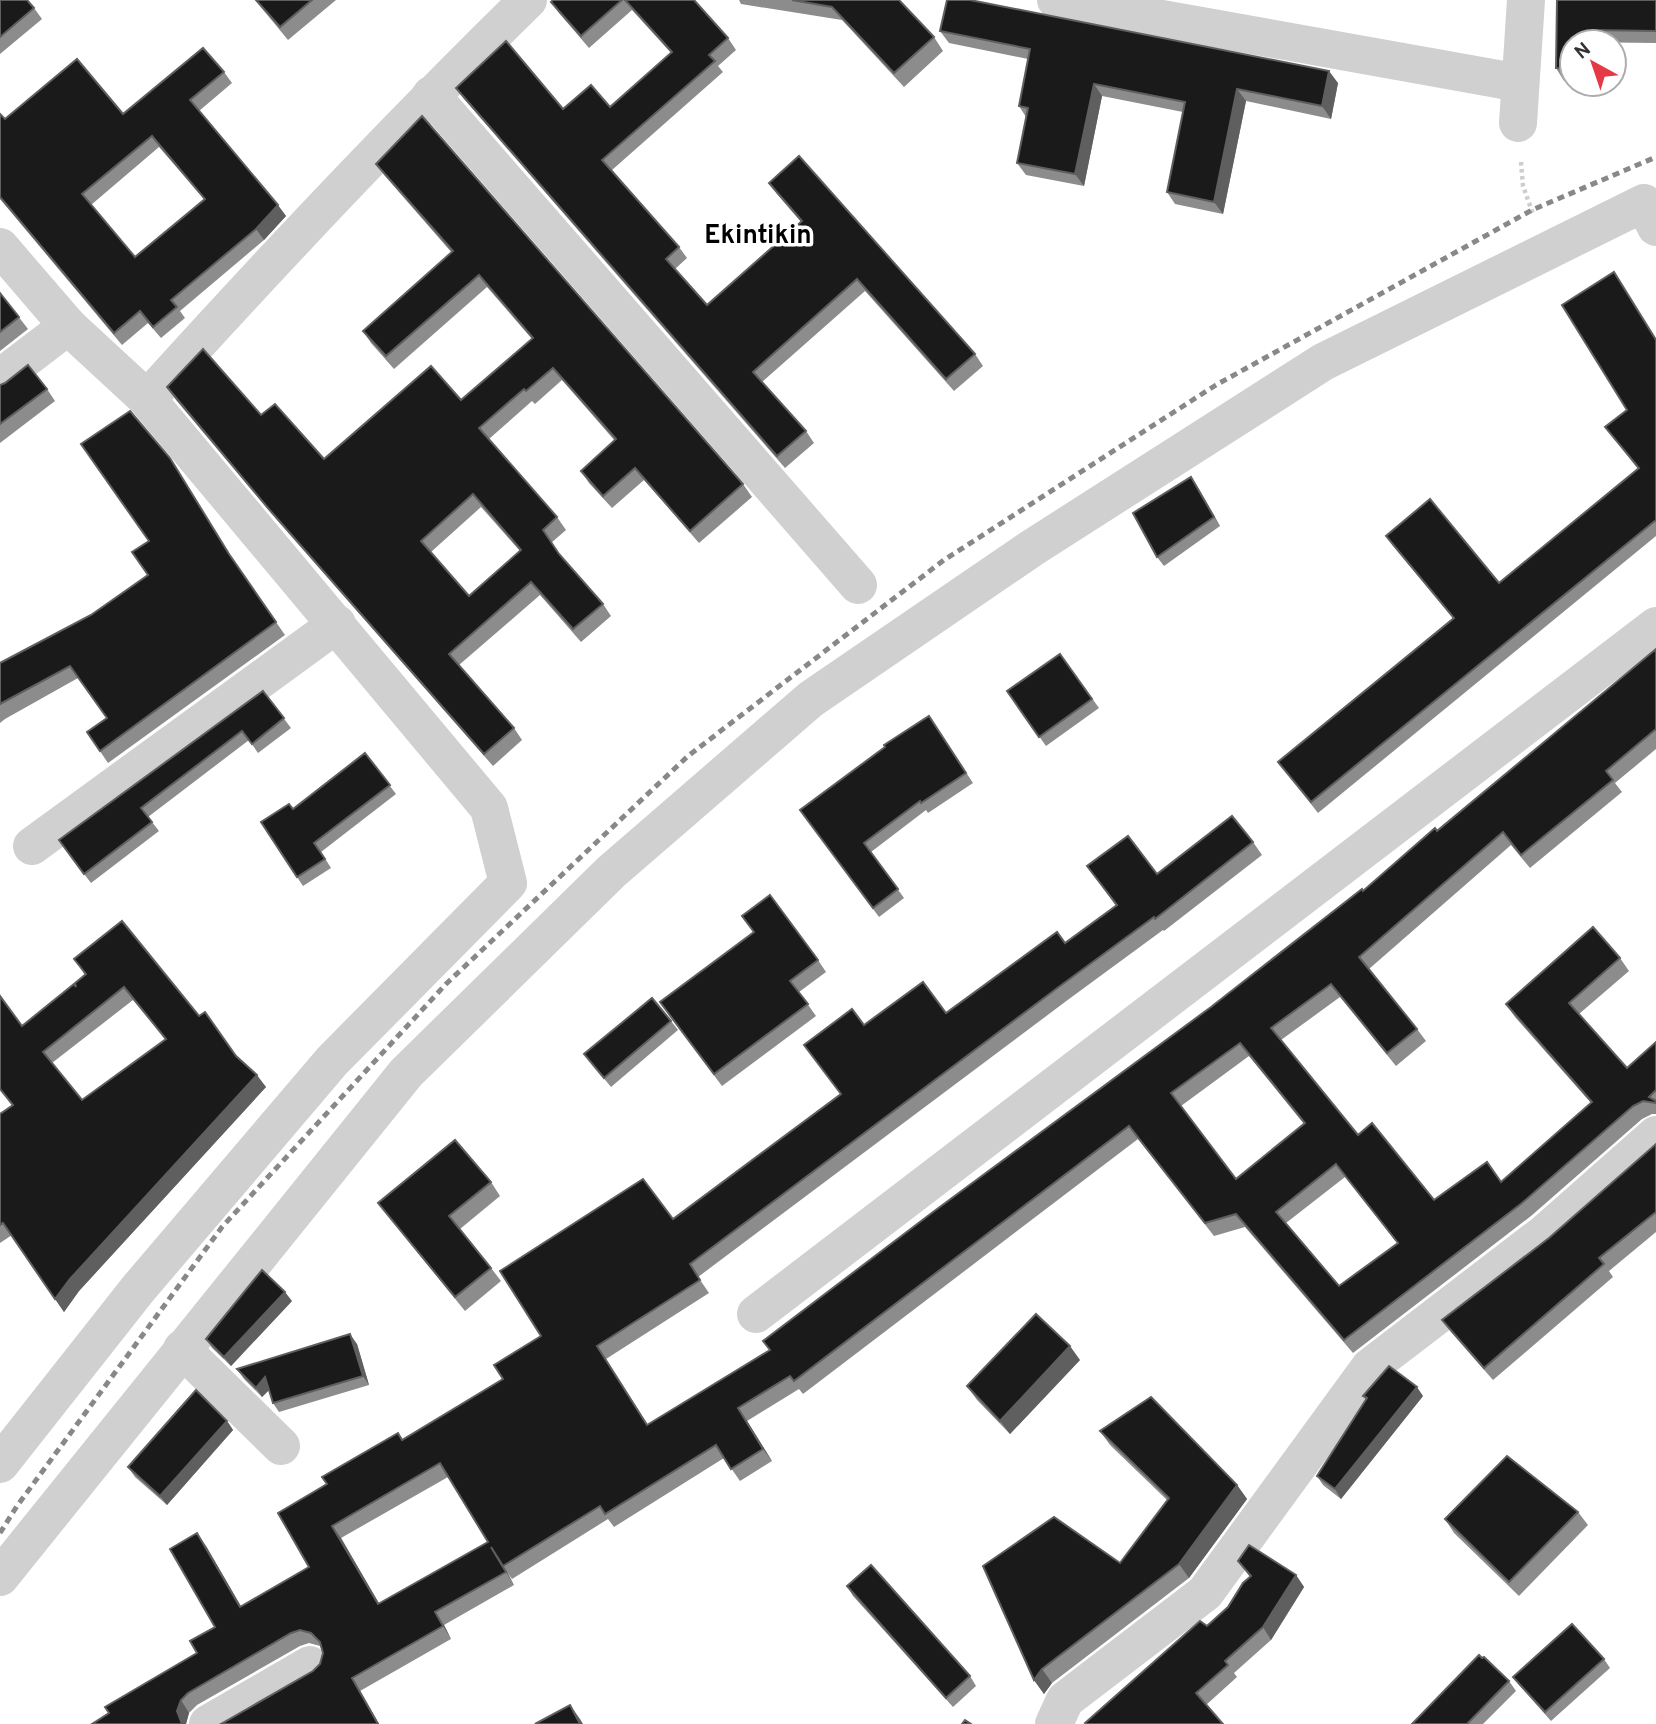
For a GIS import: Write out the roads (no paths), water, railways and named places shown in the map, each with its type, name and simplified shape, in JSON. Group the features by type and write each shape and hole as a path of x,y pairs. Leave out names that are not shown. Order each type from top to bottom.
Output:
{"lane":[{"path":"146,399 274,259 431,95 528,0"},
{"path":"1056,0 1520,83"},
{"path":"1518,122 1526,0"},
{"path":"431,95 858,586"},
{"path":"0,1577 405,1073 611,872 811,699 1032,548 1323,362 1548,250 1652,210"},
{"path":"0,247 68,326 146,399 489,808 508,883 332,1061 138,1289 0,1464"},
{"path":"0,378 68,326"},
{"path":"32,846 337,624"},
{"path":"757,1314 1656,626"},
{"path":"1054,1724 1065,1700 1205,1593 1370,1367 1545,1233 1656,1135"},
{"path":"181,1349 281,1446"},
{"path":"208,1724 310,1665"}],"railway":[{"path":"0,1533 222,1227 446,984 688,756 944,560 1216,385 1532,210 1656,157"}],"district":[{"name":"Ekintikin","path":"758,236"}]}
